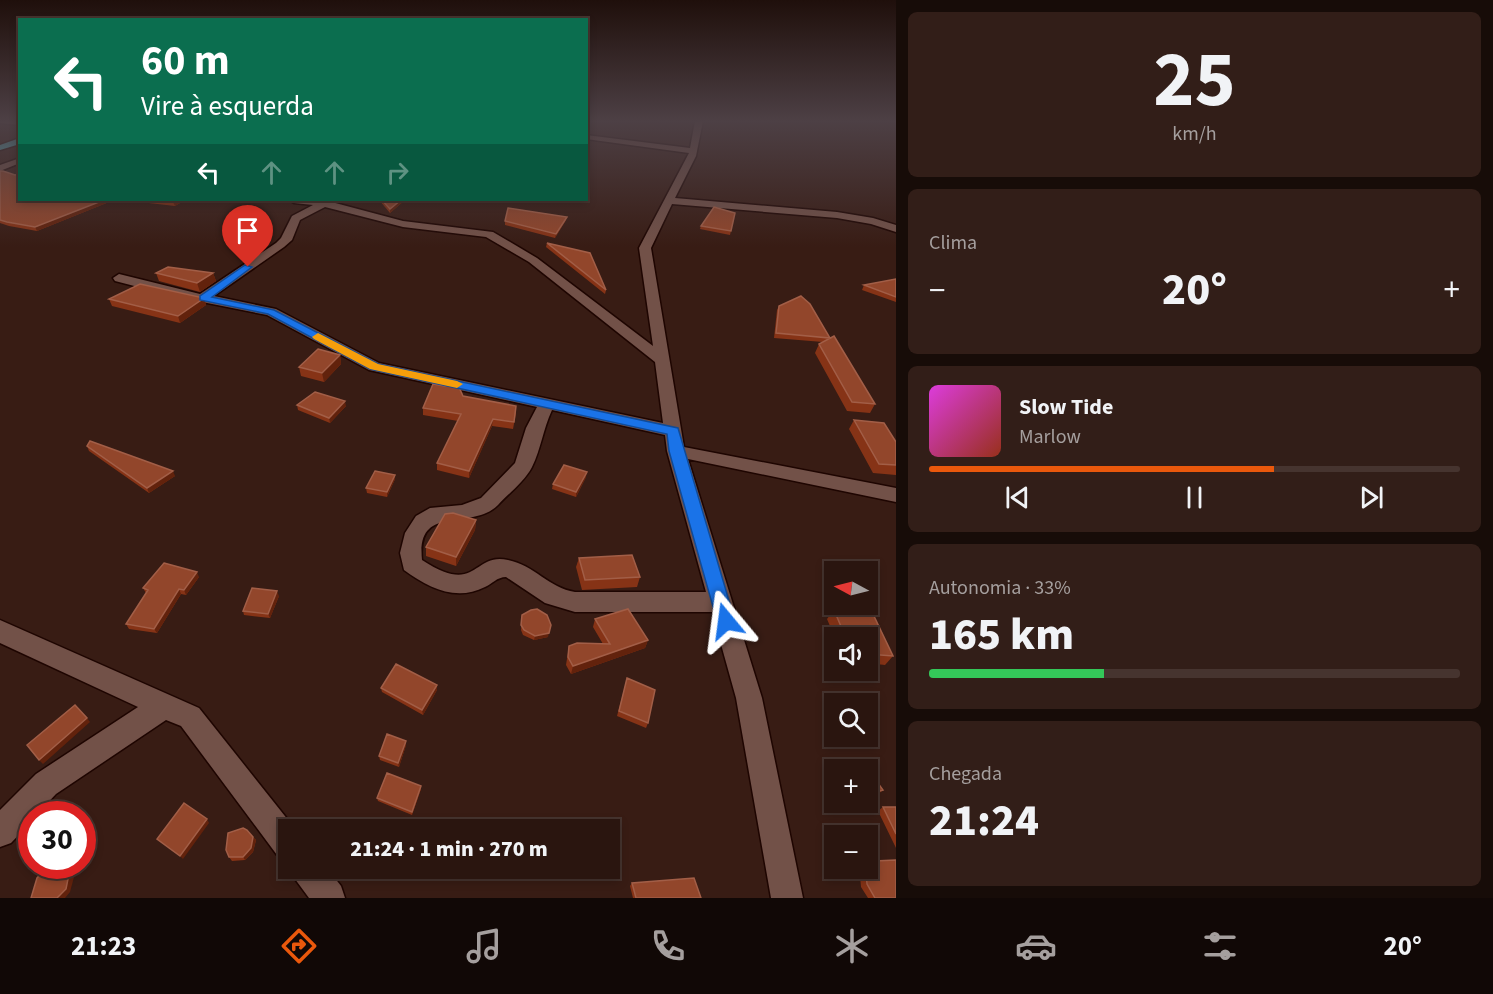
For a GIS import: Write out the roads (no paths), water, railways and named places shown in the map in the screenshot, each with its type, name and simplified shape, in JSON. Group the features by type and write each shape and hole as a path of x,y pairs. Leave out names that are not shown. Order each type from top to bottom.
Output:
{"street":[{"path":"687,163 645,248 676,451 749,698 787,898"},
{"path":"203,298 286,240 296,218 327,201 403,224 489,234 533,260 662,360"},
{"path":"669,201 751,205 850,216 896,229"},
{"path":"119,278 271,312 374,366 673,431"},
{"path":"547,404 535,428 523,466 488,503 463,512 430,516 423,521 415,533 411,553 412,564 453,585 469,585 480,580 489,571 505,567 523,573 548,594 561,600 589,603 721,602"},
{"path":"676,451 896,495"},
{"path":"0,631 190,717 278,831"},
{"path":"0,832 46,784 164,705"},
{"path":"314,879 329,898"}]}
